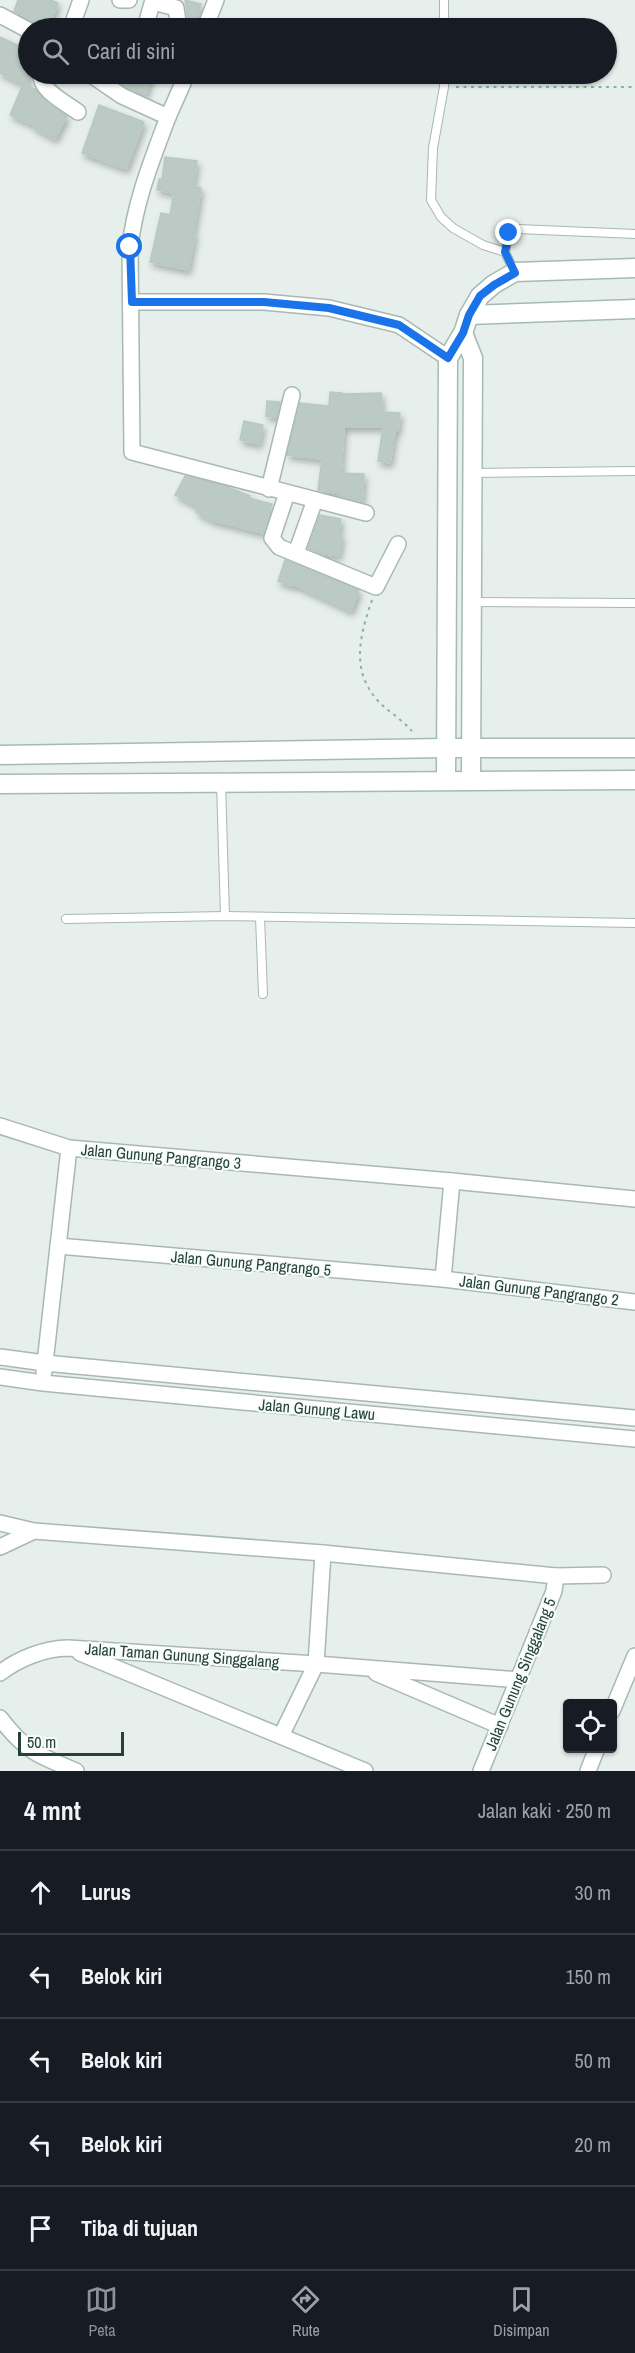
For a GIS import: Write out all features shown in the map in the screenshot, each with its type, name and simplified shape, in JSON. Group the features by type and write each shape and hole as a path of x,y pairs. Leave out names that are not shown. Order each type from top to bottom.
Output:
{"main road":[{"path":"446,780 448,358 463,333 469,315 480,296 515,273 635,268"},
{"path":"469,315 635,309"},
{"path":"463,333 473,358 471,780"},
{"path":"0,755 416,748 635,748"},
{"path":"0,784 635,780"}],"street":[{"path":"75,18 81,0"},
{"path":"120,0 124,2 129,0"},
{"path":"209,18 216,0"},
{"path":"148,18 153,1 176,8 178,18"},
{"path":"0,21 18,27"},
{"path":"44,84 78,112"},
{"path":"105,84 122,96 168,117"},
{"path":"183,84 140,194 133,223 130,247 132,452 366,513"},
{"path":"132,302 264,302 329,308 399,325 448,358"},
{"path":"269,489 292,395"},
{"path":"286,493 272,538 279,547 376,587 398,544"},
{"path":"296,553 315,500"},
{"path":"0,1126 69,1148"},
{"name":"Jalan Gunung Pangrango 3","path":"43,1383 69,1148 452,1181"},
{"path":"443,1279 452,1181 635,1199"},
{"name":"Jalan Gunung Pangrango 5","path":"58,1246 443,1279"},
{"name":"Jalan Gunung Pangrango 2","path":"443,1279 635,1302"},
{"name":"Jalan Gunung Lawu","path":"0,1357 635,1418"},
{"name":"Jalan Gunung Lawu","path":"0,1377 635,1439"},
{"path":"0,1523 34,1531 323,1553 556,1576 603,1575"},
{"path":"0,1547 34,1531"},
{"path":"281,1736 316,1664 323,1553"},
{"name":"Jalan Gunung Singgalang 5","path":"481,1771 556,1585 556,1576"},
{"path":"68,1648 365,1771"},
{"name":"Jalan Taman Gunung Singgalang","path":"1,1672 45,1651 68,1648 519,1680"},
{"path":"617,1699 635,1656"},
{"name":"Jalan Taman Gunung Singgalang","path":"365,1668 500,1726"},
{"path":"0,1718 24,1746 37,1755 76,1771"},
{"path":"588,1771 595,1753"}],"lane":[{"path":"444,0 444,18"},
{"path":"444,87 433,148 431,200 441,217 453,228 483,246 505,252"},
{"path":"515,273 505,252 509,233 518,229 635,234"},
{"path":"472,473 635,471"},
{"path":"472,602 635,603"},
{"path":"220,782 225,916"},
{"path":"66,919 225,916 635,923"},
{"path":"260,917 263,994"}],"path":[{"path":"444,87 635,87"},
{"path":"376,587 360,646 362,676 380,703 414,733 416,748"}],"building":[{"path":"18,0 51,0 58,3 52,18 30,18 14,11"},
{"path":"185,0 201,4 197,18 187,18"},
{"path":"0,37 18,45 18,82 0,73"},
{"path":"23,84 28,84 48,103 67,116 55,139 33,127 34,125 10,115"},
{"path":"122,84 149,84 146,94"},
{"path":"99,105 144,122 126,169 82,153"},
{"path":"165,157 197,161 193,186 201,188 188,270 150,262 161,213 170,215 174,193 157,190 159,179 162,179"},
{"path":"330,392 381,393 382,412 400,413 390,463 378,461 383,427 344,427 341,473 364,474 362,501 318,490 322,459 287,455 300,403 329,406"},
{"path":"267,401 280,402 277,417 266,416"},
{"path":"244,421 263,425 259,444 240,440"},
{"path":"185,476 225,486 250,496 249,498 272,504 263,533 211,520 196,512 199,507 175,495"},
{"path":"320,515 341,519 338,535 342,535 339,556 320,553 308,548"},
{"path":"285,560 359,590 351,611 293,584 292,586 278,581"}],"route":[{"path":"130,247 132,302 264,302 329,308 399,325 448,358 463,333 469,315 480,296 515,273 505,252 505,243 509,233"}]}
